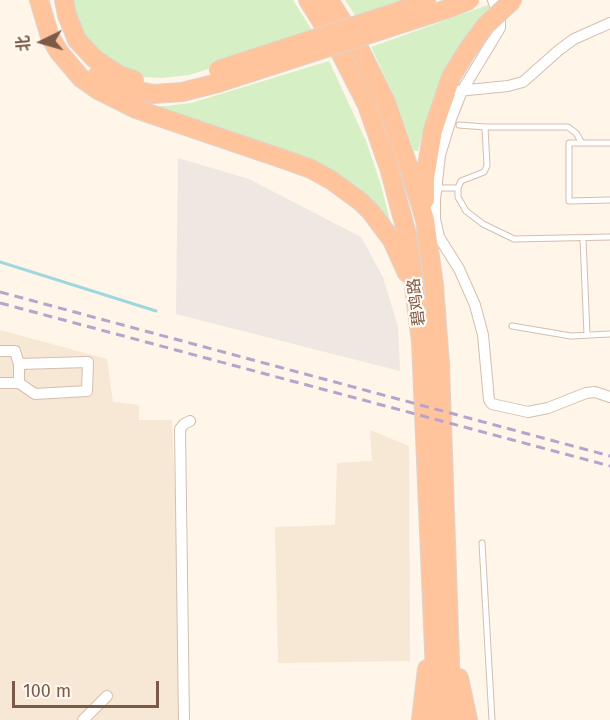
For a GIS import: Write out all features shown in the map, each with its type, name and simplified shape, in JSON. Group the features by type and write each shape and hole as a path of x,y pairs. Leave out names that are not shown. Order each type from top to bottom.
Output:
{"highway":[{"path":"39,0 50,37 59,52 81,78 98,90 136,109 311,169 361,202 392,240 417,300"},
{"path":"51,0 55,21 70,50 86,66 104,80 135,92 154,94 182,92 218,76 427,0"},
{"path":"64,0 77,40 95,59 119,75 143,82 181,82 218,76 450,8 470,0"},
{"name":"碧鸡路","path":"308,0 339,50 367,105 400,203 408,238 421,342 441,625"},
{"name":"碧鸡路","path":"329,0 359,48 386,102 425,220 434,285 440,364 441,625"},
{"path":"425,220 425,178 433,130 454,91 451,77 486,25 513,0"},
{"path":"421,720 420,711 441,625"},
{"path":"437,720 441,625"},
{"path":"441,625 452,720"},
{"path":"441,625 468,720"}],"street":[{"path":"493,0 500,28 454,91 435,188 435,219 439,237 459,269 475,305 483,335 489,400 492,404 528,412 538,411 586,393 595,392 610,397"},
{"path":"454,91 508,86 523,82 574,39 610,23"},
{"path":"0,351 15,351 19,364 19,383"},
{"path":"0,383 19,383 35,394 87,391 88,362 19,364"},
{"path":"184,720 180,429 190,421"},
{"path":"83,720 107,696"}],"lane":[{"path":"459,126 568,127 576,133 582,143"},
{"path":"486,127 487,166 484,172 461,181 458,188 458,197 466,211 483,224 514,239 610,237"},
{"path":"610,143 569,143 569,201 610,200"},
{"path":"435,188 458,188"},
{"path":"584,238 587,335"},
{"path":"512,326 571,336 610,334"},
{"path":"482,543 492,720"}],"shaded area":[{"path":"178,158 249,179 361,237 383,277 398,327 400,371 176,314"},
{"path":"0,330 107,359 113,402 139,405 139,420 172,420 184,720 0,720"},
{"path":"370,430 409,446 410,661 278,663 275,527 335,525 337,463 372,461"}],"green space":[{"path":"72,0 293,0 315,35 189,75 144,77 113,64 87,39 77,21"},
{"path":"345,0 426,0 359,21"},
{"path":"488,5 493,17 441,87 428,115 418,151 414,151 395,98 371,47"},
{"path":"329,61 366,141 391,224 362,193 152,106 191,103"}],"waterway":[{"path":"0,262 156,311"}],"railway":[{"path":"0,292 610,456"},
{"path":"0,303 610,466"}]}
